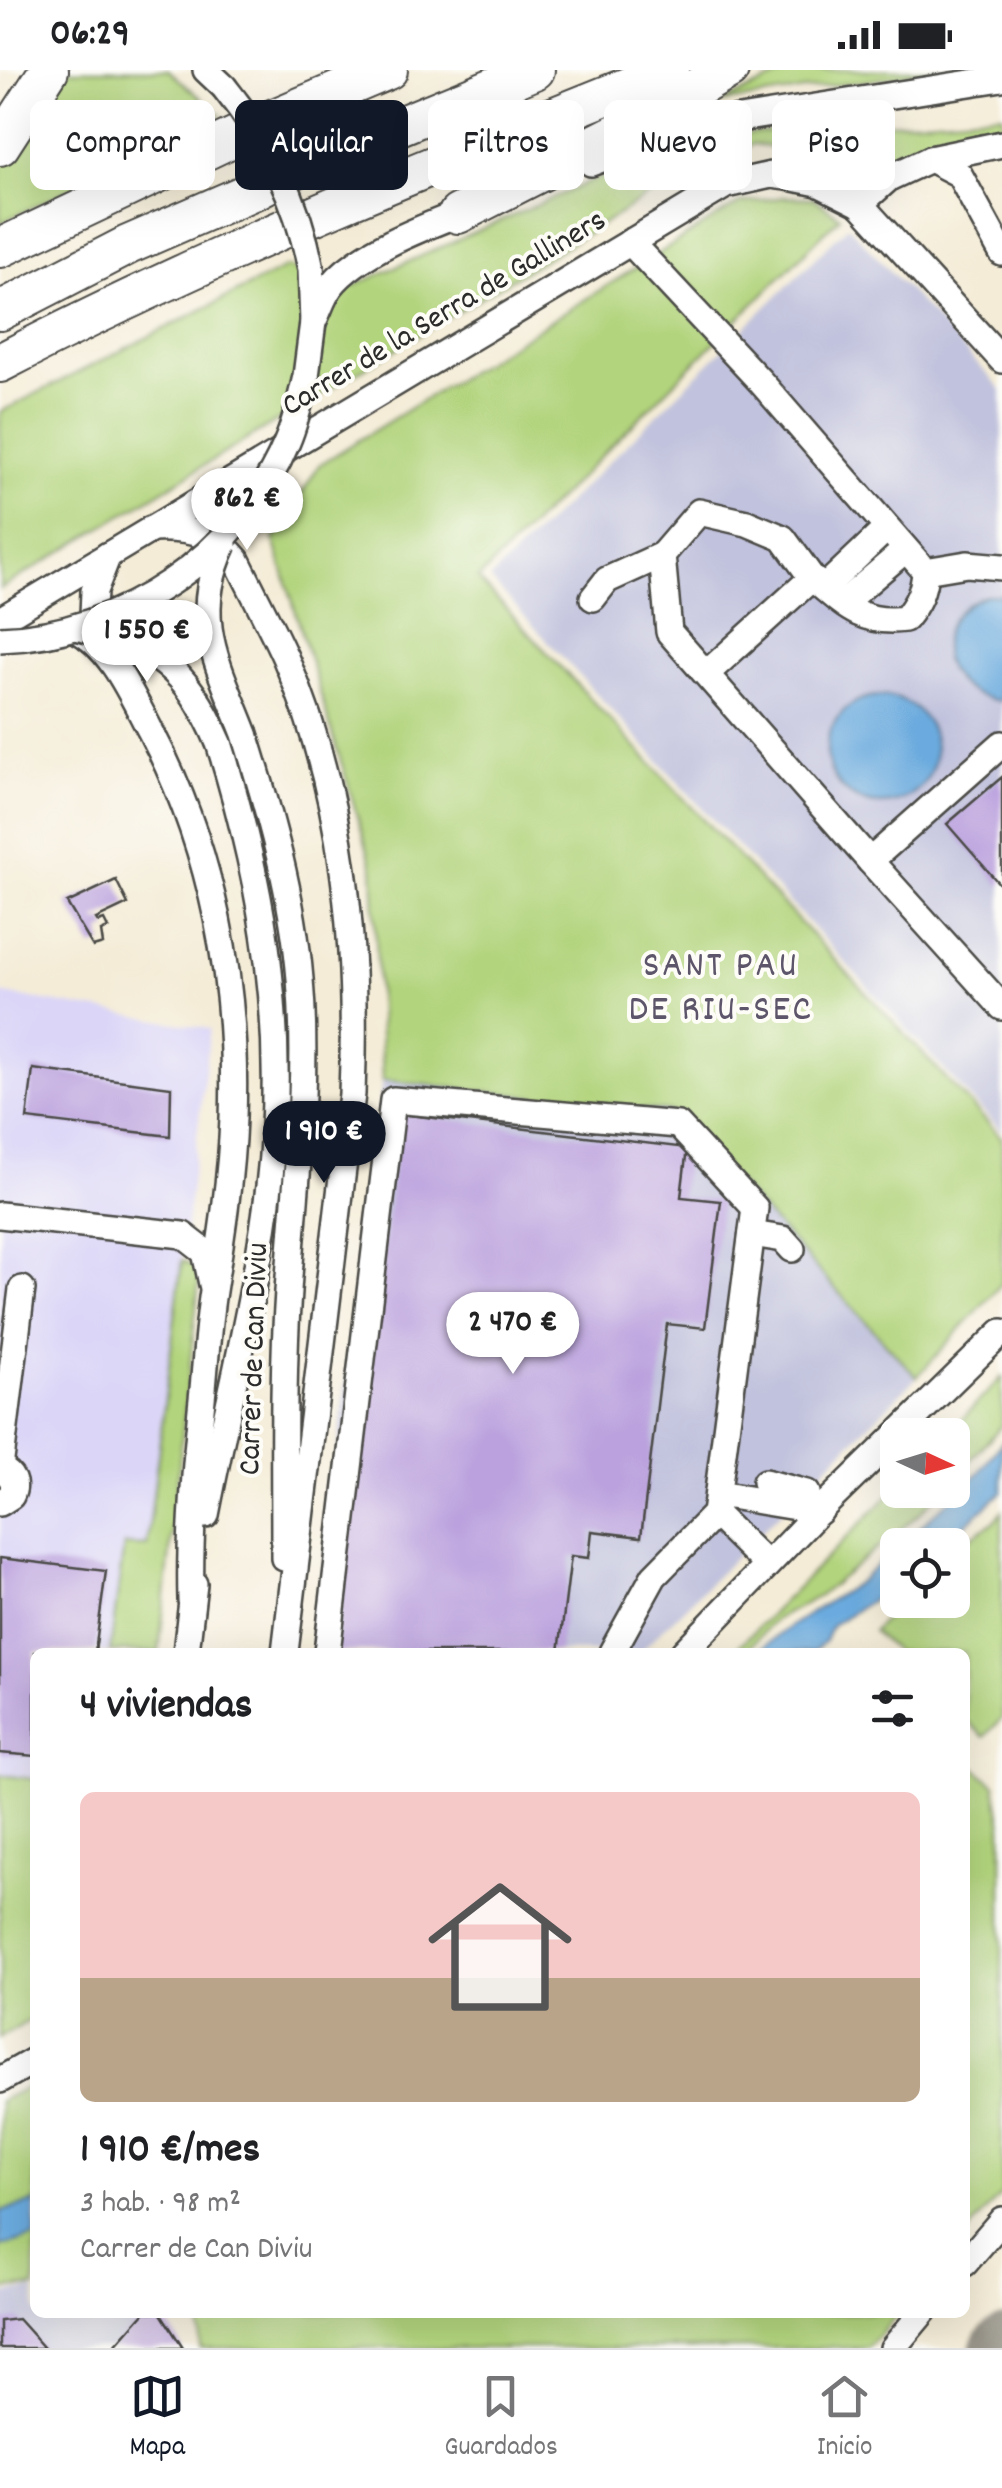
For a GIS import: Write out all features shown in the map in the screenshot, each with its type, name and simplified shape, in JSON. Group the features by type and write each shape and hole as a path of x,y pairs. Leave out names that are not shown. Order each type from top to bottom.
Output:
{"highway":[{"path":"0,146 50,70"},
{"path":"0,248 388,70"},
{"path":"0,311 128,245 257,190 290,171 535,70"},
{"path":"0,363 236,250 670,70"},
{"path":"458,214 619,132 729,70"}],"street":[{"path":"0,639 84,632 169,584 230,531 254,502 286,445 306,376 313,322 311,269 298,213 281,172 251,120 215,78"},
{"path":"313,322 330,287 352,266 394,242 651,140 714,123 1002,78"},
{"path":"860,204 889,178 930,159 1002,144"},
{"path":"930,159 959,174 1002,253"},
{"name":"Carrer de la Serra de Galliners","path":"0,622 712,191 771,176 818,183 860,204 1002,360"},
{"path":"630,242 760,381 926,572"},
{"name":"Carrer de Can Diviu","path":"256,467 238,515 238,560 285,658 306,714 327,788 354,957 353,1076 286,1648"},
{"path":"592,598 607,580 662,555 699,512 747,523 783,538 826,590 868,620 905,619 924,588 926,572"},
{"path":"151,529 178,527 206,536 227,547 238,560"},
{"path":"826,590 886,529"},
{"name":"Carrer de Can Diviu","path":"230,531 208,582 206,625 270,811 286,883 304,1036 288,1296 285,1648"},
{"path":"706,674 826,590 905,550"},
{"path":"662,555 669,632 1002,1008"},
{"path":"84,632 94,590 108,556"},
{"path":"926,572 967,564 1002,567"},
{"name":"Carrer de Can Diviu","path":"0,622 76,629 127,640 175,670 202,705 219,743 257,881 276,1032 269,1185 254,1284 190,1600"},
{"name":"Carrer de Can Diviu","path":"84,632 134,700 172,775 200,850 231,1000 233,1118 222,1252 213,1291 197,1450 186,1648"},
{"path":"870,861 1002,744"},
{"path":"326,1648 393,1100 678,1125 755,1208 717,1504 654,1576 614,1648"},
{"path":"0,1201 35,1206 66,1222"},
{"path":"0,1215 183,1235 205,1252 213,1291"},
{"path":"752,1234 783,1239 792,1249"},
{"path":"0,1503 11,1496 14,1485 10,1475 0,1469 22,1289"},
{"path":"326,1324 365,1329"},
{"path":"688,1648 768,1565 815,1497 1002,1332"},
{"path":"764,1482 815,1497"},
{"path":"717,1504 815,1497"},
{"path":"717,1504 768,1565"},
{"path":"0,2080 30,2063"},
{"path":"970,2257 1002,2220"},
{"path":"893,2348 918,2318"}],"shaded area":[{"path":"848,226 1002,390 1002,1132 490,579"},
{"path":"0,993 210,1029 147,1547 124,1545 110,1648 30,1648 30,1778 0,1775"},
{"path":"382,1080 672,1112 917,1377 644,1648 313,1648"},
{"path":"30,2290 30,2318 163,2318 183,2348 0,2348 0,2294"}],"green space":[{"path":"68,70 168,70 203,100 50,100"},
{"path":"794,70 938,70 739,100 726,100"},
{"path":"1002,114 1002,126 895,154 895,122"},
{"path":"30,132 30,190 68,190 0,223 0,166"},
{"path":"772,132 772,147 752,144 753,133"},
{"path":"604,176 604,190 658,190 0,589 0,412 287,267 351,287 571,190 584,190 584,184"},
{"path":"813,198 840,217 478,579 1002,1138 1002,1283 917,1377 672,1112 382,1080 373,868 274,540 319,465 740,203"},
{"path":"182,1260 200,1271 159,1648 111,1648 124,1545 147,1546"},
{"path":"1002,1377 1002,1425 970,1460 970,1418 963,1418"},
{"path":"880,1504 880,1508 925,1508 902,1528 880,1528 880,1546 819,1596 776,1619 749,1648 737,1648"},
{"path":"1002,1511 1002,1718 984,1737 970,1724 970,1648 892,1648 873,1631 886,1618 970,1618 970,1538 995,1521"},
{"path":"970,1763 995,1785 1002,1827 1002,2193 970,2229"},
{"path":"0,1775 30,1778 30,2020 0,2038"},
{"path":"30,2086 30,2203 0,2212 0,2101"},
{"path":"30,2238 30,2287 0,2289 0,2247"},
{"path":"199,2318 895,2318 868,2348 200,2348"}],"water":[{"path":"986,595 1002,595 1000,701 978,695 961,684 944,654 945,637 952,621 966,606"},
{"path":"881,696 901,701 919,712 930,730 935,750 930,770 919,788 901,799 881,804 861,799 843,788 832,770 827,750 832,730 843,712 861,701"},
{"path":"1002,1442 1002,1492 961,1528 919,1528 941,1508 970,1508 970,1481"},
{"path":"880,1563 880,1595 832,1625 817,1648 762,1648 860,1581"},
{"path":"30,2203 30,2238 0,2247 0,2212"}],"building":[{"path":"1002,777 1002,887 947,824"},
{"path":"116,880 128,904 96,919 104,920 108,928 101,931 103,944 93,947 67,903"},
{"path":"33,1069 171,1087 170,1136 27,1119"},
{"path":"400,1114 687,1148 681,1197 721,1201 705,1328 667,1324 641,1537 592,1531 589,1558 571,1556 560,1648 336,1648"},
{"path":"0,1558 106,1571 96,1648 30,1648 30,1756 0,1753"},
{"path":"140,2318 164,2318 183,2348 113,2348"},
{"path":"18,2319 44,2348 0,2348 0,2321"}],"taxiway":[{"path":"995,2348 1002,2340"}],"district":[{"name":"SANT PAU DE RIU-SEC","path":"721,989"}]}
